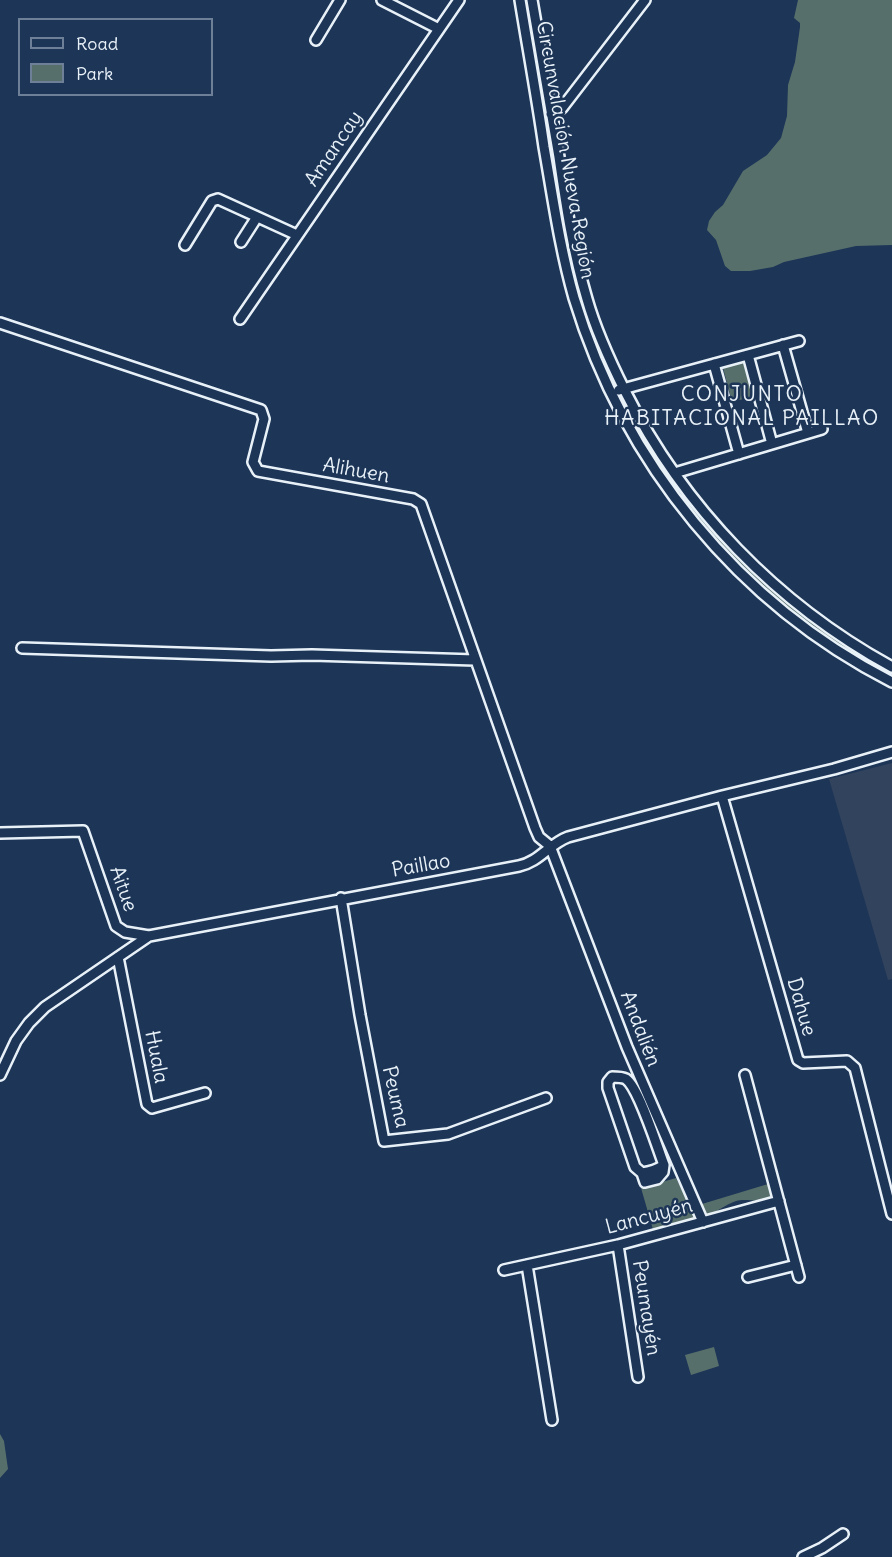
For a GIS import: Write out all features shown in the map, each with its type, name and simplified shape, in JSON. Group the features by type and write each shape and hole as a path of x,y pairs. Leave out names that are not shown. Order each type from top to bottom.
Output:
{"street":[{"path":"316,40 340,0"},
{"path":"382,0 439,29"},
{"name":"Amancay","path":"240,319 459,0"},
{"name":"Circunvalación Nueva Región","path":"520,0 564,256 582,322 611,393 630,430 686,513 720,553 777,607 838,652 892,682"},
{"name":"Circunvalación Nueva Región","path":"532,0 571,234 581,279 603,345 634,410 707,515 756,569 832,630 892,667"},
{"path":"551,114 561,108 645,0"},
{"path":"184,245 212,201 218,199 297,235"},
{"path":"241,242 257,217"},
{"path":"0,334 2,323"},
{"name":"Alihuen","path":"2,323 261,410 265,417 253,462 258,471 413,499 418,502 422,507 535,828 539,837 550,846"},
{"path":"611,393 799,341"},
{"path":"783,345 808,433"},
{"path":"747,355 772,444"},
{"path":"714,364 739,454"},
{"path":"662,480 676,472 822,429"},
{"path":"22,648 475,660"},
{"name":"Paillao","path":"0,1075 3,1059 22,1032 45,1007 149,936 525,865 538,858 550,846 568,837 892,752"},
{"name":"Dahue","path":"722,796 798,1060 803,1063 847,1061 855,1068 892,1214"},
{"name":"Aitue","path":"0,833 83,831 116,926 125,932 149,936"},
{"name":"Andalién","path":"550,846 638,1072 703,1222"},
{"name":"Peuma","path":"341,898 384,1141 448,1134 546,1098"},
{"name":"Huala","path":"118,957 147,1104 152,1108 205,1093"},
{"path":"623,1078 636,1092 664,1165 663,1172 657,1179 645,1182 642,1173 636,1167 608,1088 608,1082 612,1077 623,1078 638,1072"},
{"path":"745,1074 799,1277"},
{"name":"Lancuyén","path":"504,1270 618,1245 778,1201"},
{"name":"Peumayén","path":"618,1245 638,1377"},
{"path":"527,1265 552,1420"},
{"path":"748,1277 796,1265"},
{"path":"803,1557 822,1548 843,1533"}],"shaded area":[{"path":"892,763 892,979 888,980 829,779"}],"green space":[{"path":"524,0 529,0 569,240 617,386 614,388 589,331 571,271"},
{"path":"798,0 892,0 892,245 856,246 784,262 773,267 750,271 731,271 725,266 716,240 707,230 709,221 723,205 743,171 767,155 781,138 787,116 788,85 795,62 800,27 800,23 794,18"},
{"path":"745,359 755,396 732,402 723,368 725,364"},
{"path":"620,392 666,471 661,469 618,395"},
{"path":"670,478 707,524 765,584 811,622 876,667 892,675 892,678 802,622 760,586 703,526 668,483"},
{"path":"676,1178 694,1214 693,1220 654,1233 641,1188"},
{"path":"768,1184 772,1195 769,1199 736,1201 706,1216 702,1204"},
{"path":"714,1347 719,1366 691,1375 685,1355"},
{"path":"0,1434 4,1441 8,1469 0,1478"}],"district":[{"name":"CONJUNTO HABITACIONAL PAILLAO","path":"742,407"}]}
